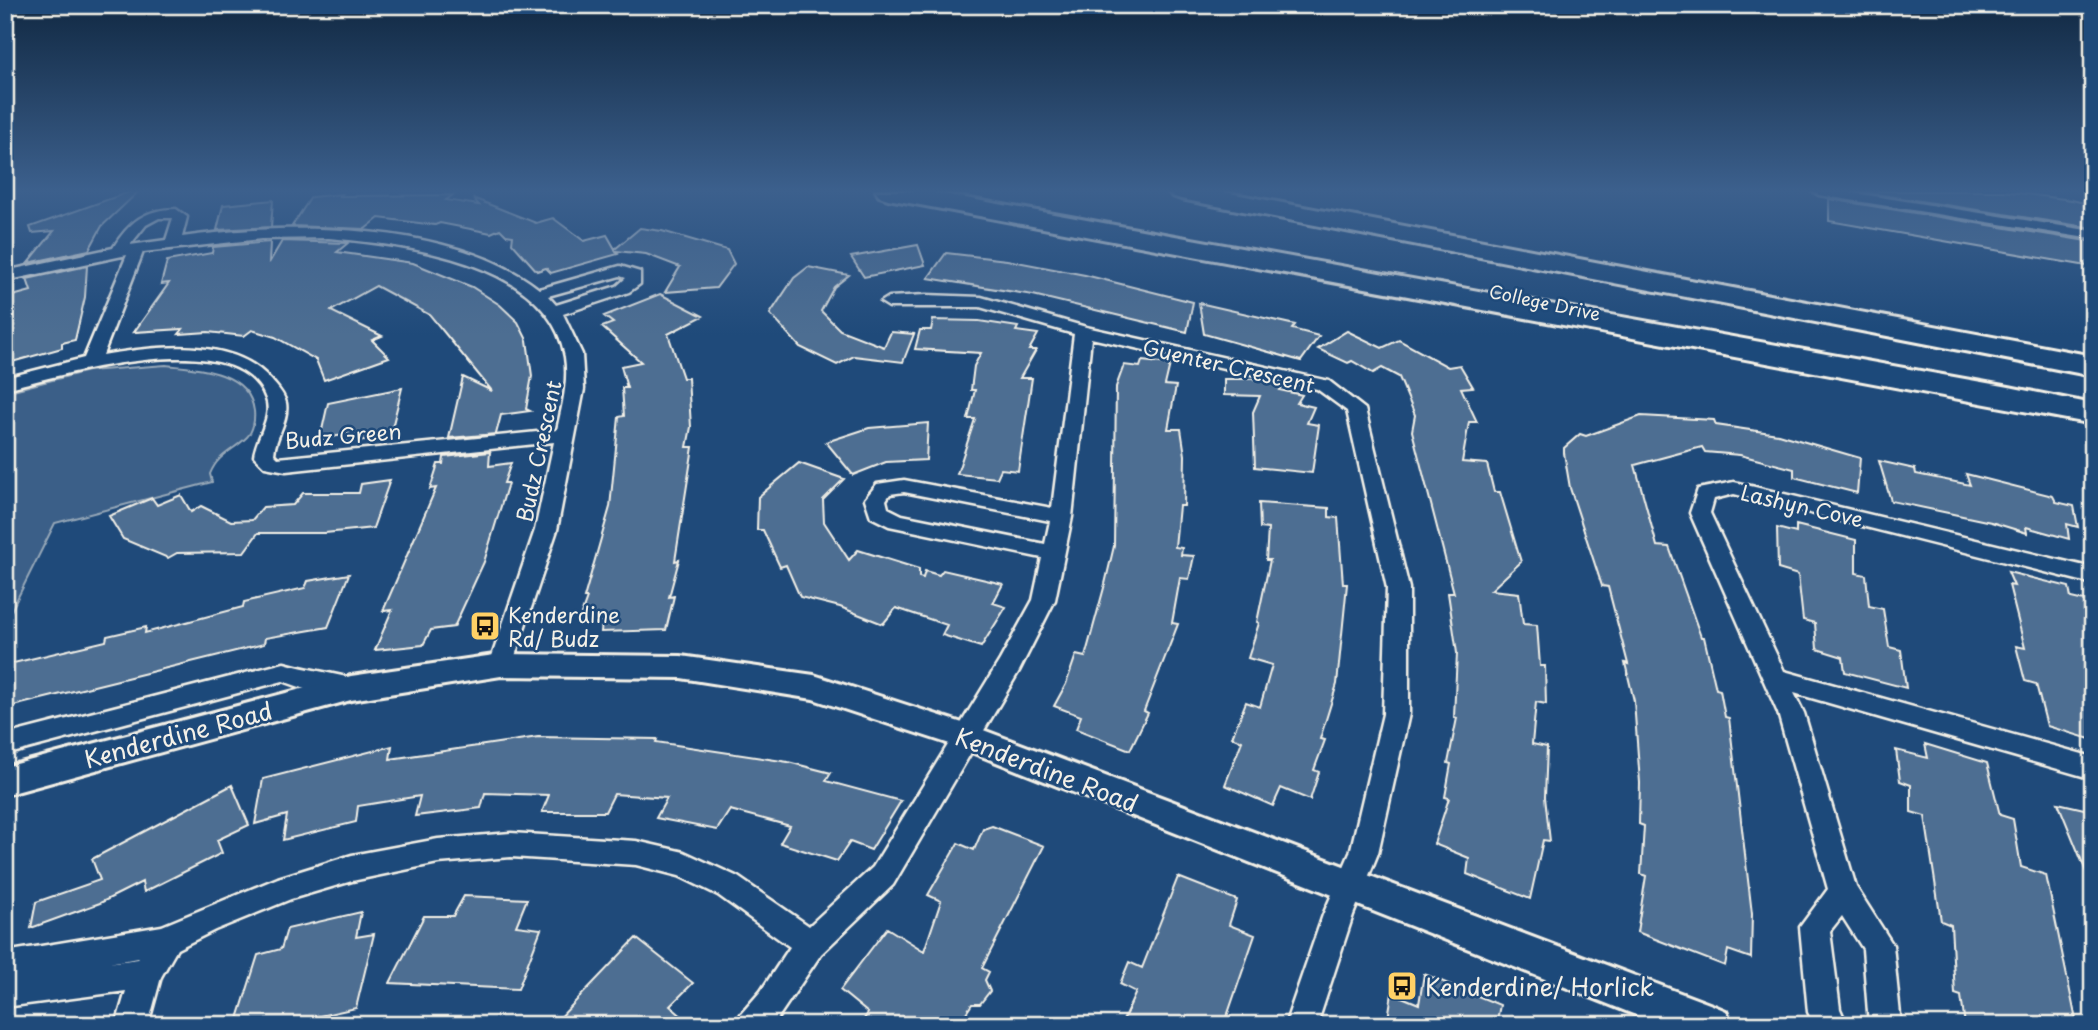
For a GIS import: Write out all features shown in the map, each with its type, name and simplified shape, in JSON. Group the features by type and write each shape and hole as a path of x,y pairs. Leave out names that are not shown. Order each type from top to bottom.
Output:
{"highway":[{"path":"1149,239 2033,402"},
{"name":"College Drive","path":"1233,239 2093,414"},
{"name":"College Drive","path":"1430,239 2093,366"},
{"path":"1441,239 1523,257"}],"street":[{"path":"119,251 126,239"},
{"path":"173,243 174,239"},
{"name":"Budz Crescent","path":"5,276 119,251 226,239"},
{"name":"Budz Crescent","path":"391,239 473,259 499,270 539,294 562,323 577,369 567,435 546,530 501,665"},
{"path":"92,361 137,248"},
{"path":"539,294 609,273 634,275 632,284 623,289 554,311"},
{"name":"Guenter Crescent","path":"889,302 981,302 1083,331 1323,385 1356,410 1398,588 1396,714 1364,853 1338,915 1301,1025"},
{"path":"752,1025 772,1002 810,944 883,876 967,737 1044,600 1061,517 1083,331"},
{"name":"Budz Green","path":"5,384 92,361 150,355 204,355 240,365 255,372 274,394 276,422 264,448 264,456 272,463 286,465 567,435"},
{"path":"1054,553 896,521 878,512 874,499 884,489 904,486 1061,517"},
{"name":"Lashyn Cove","path":"1885,1025 1878,945 1843,892 1791,713 1772,677 1700,513 1705,494 1734,488 2093,576"},
{"name":"Kenderdine Road","path":"5,781 351,688 501,665 681,667 814,687 967,737 1712,1025"},
{"name":"Kenderdine Road","path":"5,745 284,672 310,681 351,688"},
{"path":"1772,677 2093,768"},
{"path":"5,967 166,939 204,920 288,887 339,872 438,850 511,845 636,853 684,865 728,886 810,944"},
{"path":"1831,1025 1824,1012 1815,927 1843,892"},
{"path":"132,1025 147,973 166,939"},
{"path":"5,992 147,973"}],"shaded area":[{"path":"166,365 220,374 242,387 250,398 254,411 249,435 213,467 210,474 212,482 55,523 5,623 5,392 88,371"}],"building":[{"path":"47,239 95,239 89,250 28,263"},
{"path":"513,239 609,239 615,249 627,239 690,239 727,250 734,264 716,288 665,292 680,267 646,254 616,251 618,254 551,273 546,268 537,271 512,243"},
{"path":"1933,239 2075,239 2093,242 2093,267"},
{"path":"282,241 348,243 337,252 413,263 472,287 500,305 518,322 527,340 532,376 526,409 530,411 501,415 496,434 449,438 463,377 492,391 430,315 376,286 331,311 382,336 372,340 389,357 324,380 316,360 275,337 252,330 244,336 208,332 179,334 183,329 134,332 169,283 161,284 167,261 212,253 213,247 270,242 269,263"},
{"path":"918,245 925,265 864,277 851,257"},
{"path":"946,253 1007,260 1085,275 1193,302 1187,332 1033,295 928,278"},
{"path":"87,266 85,297 75,340 62,343 62,348 5,364 5,298 31,291 27,279"},
{"path":"808,267 849,275 834,287 821,311 840,330 884,347 891,332 914,334 903,362 854,356 837,365 800,347 770,314 794,278"},
{"path":"660,294 703,316 668,334 683,378 688,378 691,427 687,447 693,447 675,561 679,560 669,597 674,596 666,630 601,632 602,622 578,623 610,507 619,417 624,416 622,388 627,388 621,366 641,362 602,327 613,323 604,316"},
{"path":"1199,303 1295,325 1292,329 1319,336 1301,361 1204,334"},
{"path":"933,320 979,321 1018,327 1016,331 1038,334 1029,350 1036,350 1020,378 1032,378 1018,471 1001,469 997,478 957,474 975,419 968,419 975,390 971,390 974,366 981,353 915,349 920,330 931,330"},
{"path":"1347,331 1382,348 1399,340 1448,367 1460,365 1473,387 1461,388 1477,422 1469,422 1462,462 1487,464 1494,492 1500,492 1521,562 1491,590 1519,593 1523,624 1537,625 1540,666 1545,666 1546,704 1536,702 1532,744 1547,747 1545,797 1550,841 1543,840 1530,899 1467,874 1469,858 1434,844 1449,798 1445,797 1451,764 1448,763 1457,718 1454,717 1457,653 1448,593 1454,593 1412,431 1415,415 1399,377 1382,368 1373,373 1352,361 1348,363 1318,349"},
{"path":"1142,361 1170,364 1165,385 1176,386 1168,429 1181,429 1185,455 1184,506 1179,506 1175,547 1182,548 1181,555 1194,556 1189,579 1180,578 1172,623 1178,624 1144,711 1148,713 1130,750 1076,729 1081,716 1054,706 1066,684 1076,655 1085,657 1105,584 1114,546 1116,387 1124,365 1140,367"},
{"path":"1224,379 1259,379 1284,384 1280,390 1302,395 1297,403 1314,407 1307,423 1319,425 1312,473 1255,467 1253,412 1260,396 1224,395"},
{"path":"402,388 390,436 346,443 349,434 320,439 328,403"},
{"path":"1641,416 1714,420 1716,425 1778,434 1860,458 1857,493 1794,477 1794,469 1740,455 1705,452 1702,447 1635,465 1657,546 1669,547 1701,637 1704,637 1725,717 1729,718 1752,914 1751,958 1728,950 1725,966 1637,932 1646,876 1641,874 1644,826 1639,824 1640,783 1634,701 1625,663 1628,664 1608,587 1602,586 1570,488 1564,448 1580,434 1586,436"},
{"path":"928,423 926,460 886,462 853,475 826,442 869,428"},
{"path":"490,452 489,466 511,463 504,483 508,483 484,562 454,627 431,630 423,645 375,650 392,610 383,611 436,488 430,489 438,464 443,464 444,457"},
{"path":"1879,461 1915,469 1916,474 1970,485 1966,474 2053,496 2056,502 2074,506 2078,527 2067,524 2069,539 2026,527 2027,533 1991,522 1891,501"},
{"path":"799,463 844,479 823,500 824,522 849,560 858,550 919,569 919,577 923,578 925,571 939,575 943,570 1003,584 993,603 1006,607 981,647 942,635 947,625 896,608 883,624 840,607 800,597 786,565 780,567 763,530 757,530 758,497"},
{"path":"390,480 373,528 325,533 258,533 244,552 177,553 168,558 123,539 109,516 152,498 157,505 181,495 191,512 201,506 231,521 252,520 263,507 293,505 303,493 359,493 361,484"},
{"path":"1259,503 1329,508 1329,517 1338,518 1343,584 1347,584 1337,684 1320,739 1325,740 1314,770 1319,772 1310,800 1281,788 1273,806 1225,785 1242,741 1232,737 1246,702 1260,707 1272,665 1248,658 1259,623 1257,622 1270,560 1266,560 1268,529 1260,528"},
{"path":"1796,525 1856,540 1856,573 1866,575 1869,606 1883,609 1889,647 1901,650 1906,688 1845,672 1843,657 1817,649 1815,623 1803,620 1798,575 1778,569 1777,528 1796,533"},
{"path":"2008,572 2069,587 2071,598 2093,603 2093,740 2047,726 2036,684 2025,681 2016,646 2025,648 2009,585 2014,586"},
{"path":"349,574 328,627 265,638 264,644 5,708 5,665 106,641 107,636 146,627 145,633 243,607 244,602 305,588 308,581"},
{"path":"538,737 657,739 656,742 788,762 831,773 826,781 901,801 871,850 850,842 837,861 780,843 790,826 730,810 717,830 656,818 667,798 614,794 605,812 542,812 549,795 485,793 481,808 415,816 420,796 358,806 356,822 283,840 287,815 255,824 263,779 392,746 390,759"},
{"path":"1925,744 1987,763 2000,815 2013,819 2021,867 2046,875 2077,1025 1965,1025 1961,996 1955,994 1951,925 1941,921 1925,816 1911,812 1911,785 1900,781 1896,750 1928,758"},
{"path":"232,785 249,825 217,840 222,853 144,892 142,882 100,903 31,928 36,902 100,880 92,859"},
{"path":"2058,803 2093,811 2093,886 2092,886"},
{"path":"992,826 1044,846 982,968 989,972 985,980 990,991 980,1004 972,1004 958,1025 860,1025 868,1013 840,990 887,928 924,951 941,901 928,895 958,843 974,850 983,829"},
{"path":"1178,877 1237,900 1229,925 1255,935 1224,1025 1121,1025 1136,992 1120,984 1129,962 1142,968"},
{"path":"464,896 527,899 516,926 541,929 518,989 390,983 424,916 453,916"},
{"path":"361,912 356,937 374,934 356,1008 279,1025 236,1025 258,955 281,949 287,929"},
{"path":"636,938 693,983 670,1006 692,1025 553,1025"},
{"path":"1424,974 1500,1005 1496,1025 1387,1025 1392,993 1419,1004"}],"place":[{"name":"Kenderdine Rd/ Budz","path":"485,626"},
{"name":"Kenderdine/ Horlick","path":"1402,986"}]}
